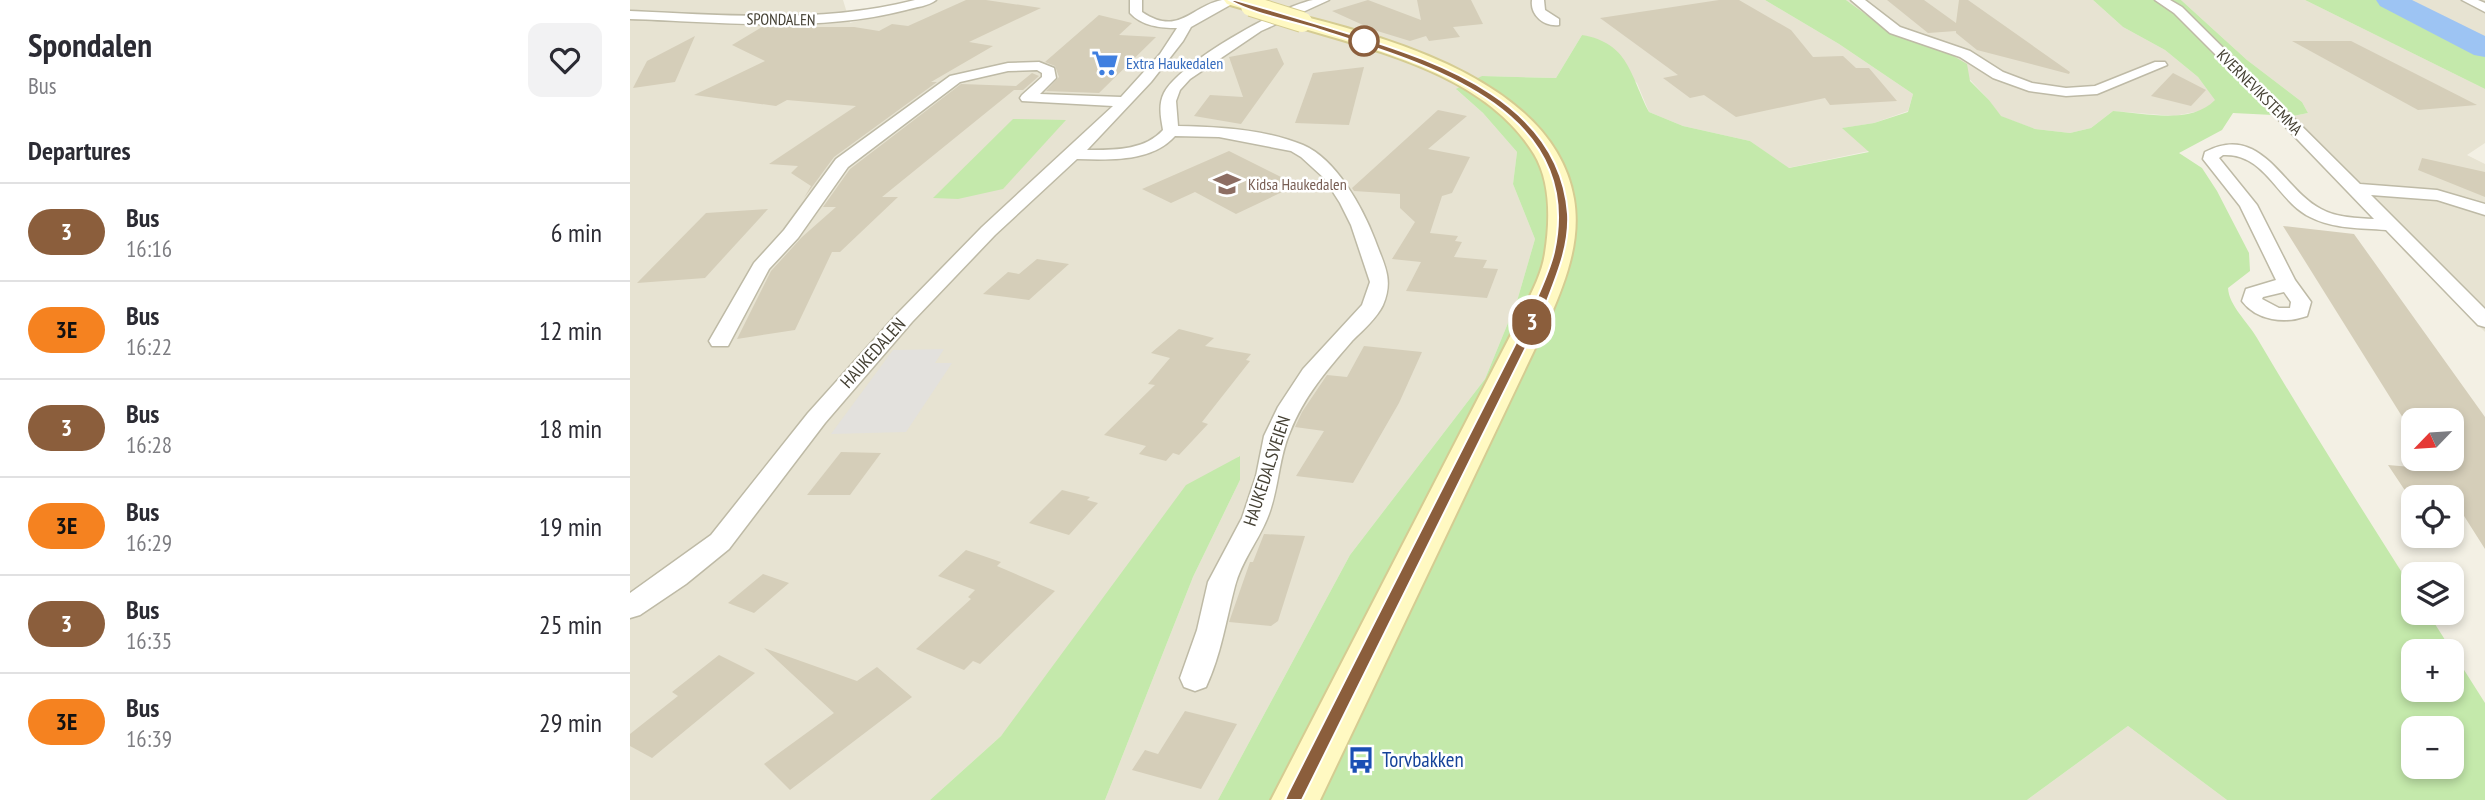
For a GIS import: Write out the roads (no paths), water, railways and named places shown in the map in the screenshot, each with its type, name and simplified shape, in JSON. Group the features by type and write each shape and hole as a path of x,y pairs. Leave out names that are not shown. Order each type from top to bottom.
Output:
{"main road":[{"path":"1239,2 1440,67 1494,98 1521,121 1542,148 1557,180 1563,215 1559,253 1535,317 1295,800"}],"street":[{"name":"SPONDALEN","path":"630,15 816,20 871,15 930,0"},
{"path":"1136,0 1136,13 1141,18 1163,23 1189,23 1210,19 1239,2"},
{"path":"1075,154 1115,153 1160,142 1171,131 1167,102 1175,85 1185,76 1255,28 1323,0"},
{"path":"1538,0 1537,8 1554,22"},
{"path":"1857,0 1895,30 1965,54 1998,75 2029,87 2066,92 2097,90 2160,65"},
{"name":"KVERNEVIKSTEMMA","path":"2161,0 2178,10 2485,321"},
{"path":"2468,0 2485,8"},
{"path":"1189,23 1210,9 1239,2"},
{"name":"HAUKEDALEN","path":"630,607 699,560 719,542 804,432 910,313 988,233 1075,154 1178,42 1189,23"},
{"path":"720,341 761,267 791,234 842,163 955,79 997,68 1039,66 1049,71 1048,78 1027,97 1123,102"},
{"name":"HAUKEDALSVEIEN","path":"1171,131 1219,132 1265,140 1297,148 1307,154 1330,175 1349,203 1360,225 1380,282 1372,307 1311,373 1289,407 1276,436 1268,476 1255,518 1222,582 1211,630 1195,678"},
{"path":"2286,281 2248,205 2211,159 2214,152 2232,150 2258,156 2304,205 2319,215 2390,225"},
{"path":"2355,189 2429,192 2485,210"}],"waterway":[{"path":"2390,0 2485,48"}],"place":[{"name":"Extra Haukedalen","path":"1105,63"},
{"name":"Kidsa Haukedalen","path":"1227,184"},
{"name":"Torvbakken","path":"1361,760"}]}
